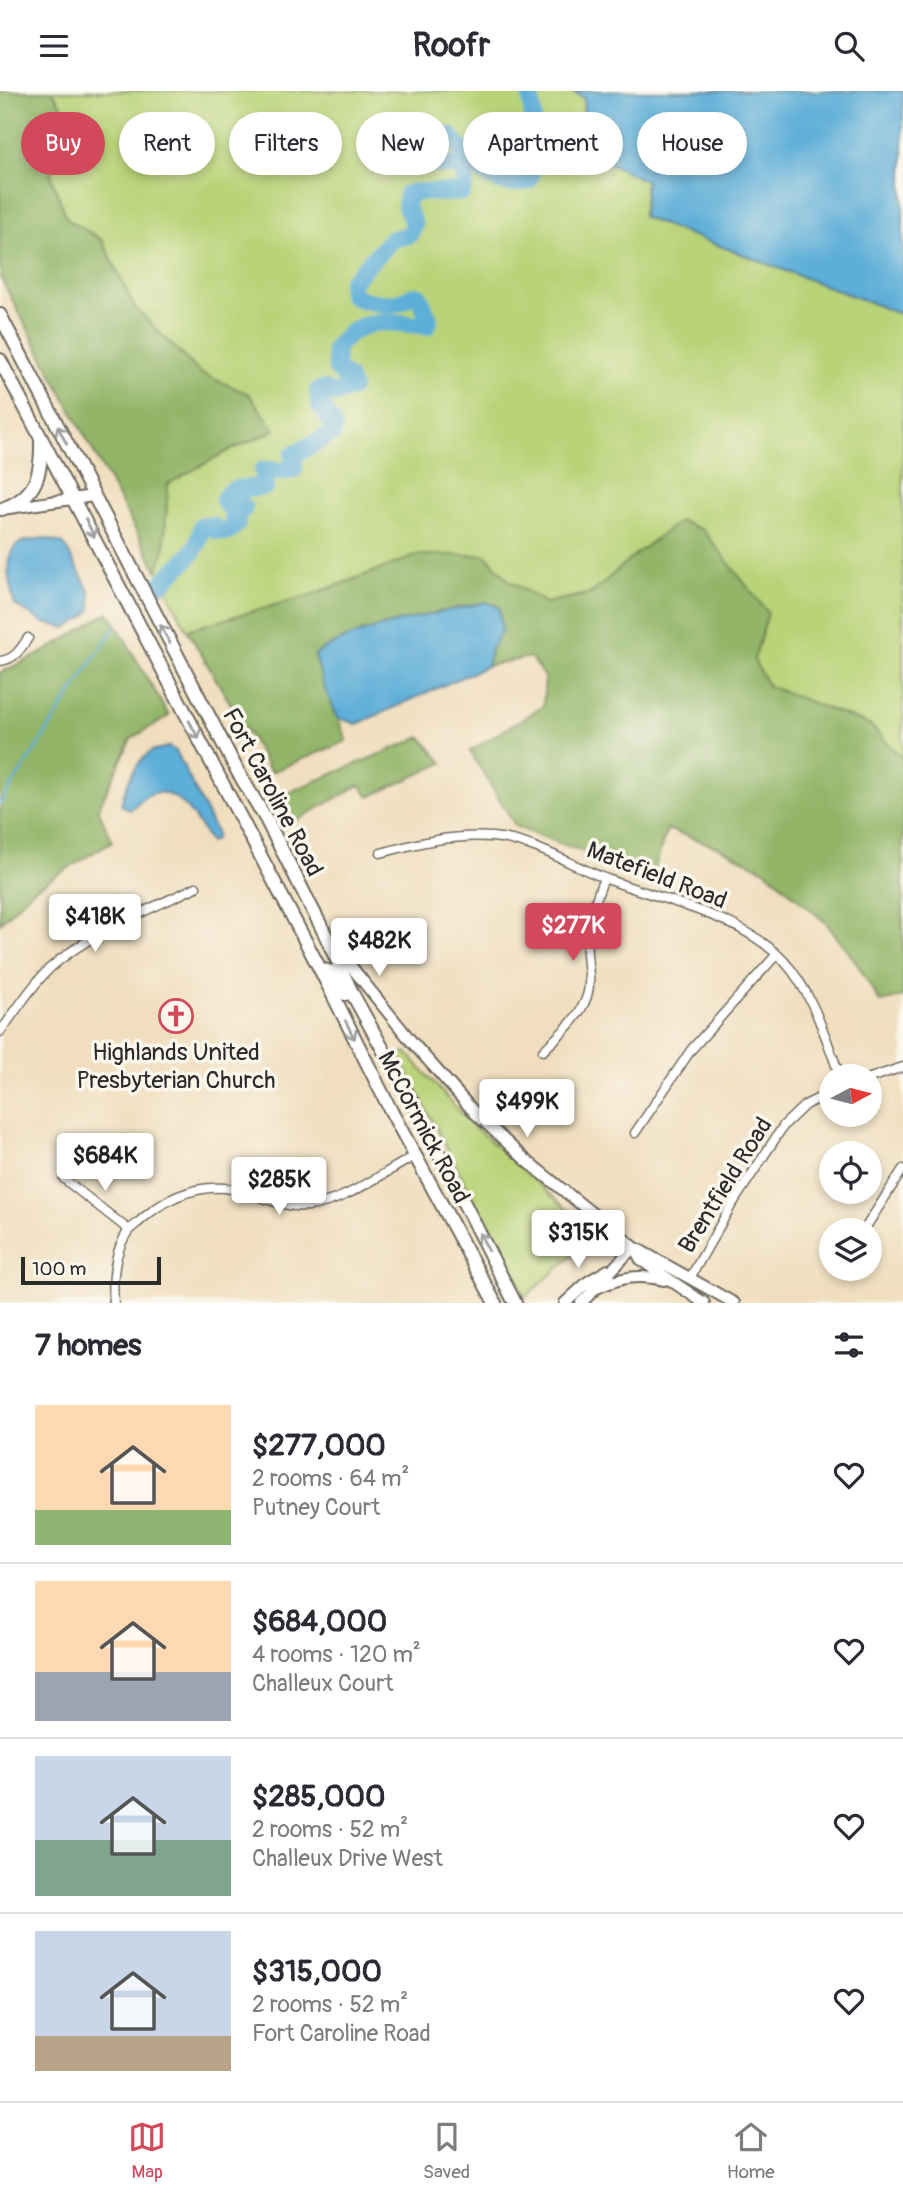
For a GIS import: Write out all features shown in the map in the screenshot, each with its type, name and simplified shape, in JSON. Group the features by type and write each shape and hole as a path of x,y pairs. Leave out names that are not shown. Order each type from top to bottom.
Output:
{"main road":[{"name":"Fort Caroline Road","path":"0,315 324,932"},
{"name":"Fort Caroline Road","path":"0,360 320,969"},
{"path":"1,509 12,505 34,488 42,467 41,436"},
{"name":"McCormick Road","path":"324,932 352,993 515,1303"},
{"path":"320,969 332,972 363,1025 375,1034"},
{"name":"McCormick Road","path":"320,969 415,1156 495,1303"}],"street":[{"path":"1,509 93,496"},
{"path":"0,661 10,660 17,655 28,638"},
{"name":"Matefield Road","path":"381,853 459,837 495,837 530,846 604,878 751,933 777,954 797,978 808,996 835,1064"},
{"path":"543,1051 577,1016 587,996 590,975 586,944 588,927 604,878"},
{"path":"0,1032 49,969 64,957 89,941 196,887"},
{"name":"Fort Caroline Road","path":"324,932 411,1041 475,1113 527,1161 634,1247 734,1303"},
{"path":"635,1133 691,1050 777,954"},
{"path":"882,1074 903,1067"},
{"name":"Brentfield Road","path":"690,1278 731,1206 784,1125 805,1105 819,1098"},
{"path":"114,1303 112,1287 115,1266 129,1230 159,1206 188,1191 226,1188 295,1206 308,1206 345,1195 415,1156"},
{"path":"872,1218 903,1169"},
{"path":"64,1179 129,1230"},
{"path":"565,1303 634,1247"},
{"name":"Fort Caroline Road","path":"634,1247 640,1260 704,1303"},
{"path":"581,1303 597,1289 613,1266"},
{"path":"597,1289 631,1276 647,1276 674,1283"}],"green space":[{"path":"0,91 52,91 64,112 21,112 21,175 51,175 67,219 102,240 135,308 200,373 249,394 275,430 222,454 168,484 164,551 157,570 0,277"},
{"path":"52,91 571,91 584,98 583,112 463,112 463,175 623,175 623,170 646,181 643,217 903,315 903,759 870,725 768,686 754,660 637,553 592,593 546,603 507,579 486,555 419,555 314,594 187,630 157,570 164,551 168,484 222,454 274,430 249,395 200,373 135,308 102,240 67,219 51,175 105,175 105,112 65,111"},
{"path":"680,521 703,530 768,613 754,660 768,686 870,725 903,759 903,997 880,1002 856,962 825,922 765,870 718,847 667,829 652,877 516,827 470,751 543,706 545,677 530,657 487,666 491,649 502,631 499,607 486,602 396,622 350,637 315,656 347,741 271,772 187,630 314,594 419,555 486,555 507,579 546,603 592,593 637,553"},
{"path":"109,612 169,716 131,739 98,809 112,841 33,890 0,923 0,673 44,652"},
{"path":"421,737 443,763 369,797 360,785 286,826 277,803 282,795"},
{"path":"406,1052 470,1123 596,1235 525,1297 398,1055"}],"water":[{"path":"571,91 903,91 903,315 643,217 646,181 623,170 623,112 583,112 584,98"},
{"path":"45,538 64,544 90,592 91,610 67,628 44,623 15,605 13,598 8,571 11,553 22,542"},
{"path":"486,602 499,607 502,631 491,649 487,666 357,724 338,718 324,687 315,655 331,645 373,629"},
{"path":"169,747 176,751 217,834 215,840 210,842 185,806 168,794 158,792 148,795 130,810 121,805 128,783 141,761 152,751"}],"waterway":[{"path":"162,583 193,552 202,526 212,526 218,531 228,532 237,524 233,518 244,508 240,504 227,505 224,500 227,494 236,489 266,486 263,470 294,469 293,455 333,433 334,426 320,405 318,391 323,389 334,394 352,388 348,379 337,369 335,349 345,338 355,330 377,323 427,326 429,319 419,296 397,303 386,303 351,294 351,282 392,239 409,235 414,225 406,206 407,194 462,192 465,181 460,168 411,162 393,146 396,138 405,135 450,136 477,166 493,178 513,183 528,181 534,149 530,91"},
{"path":"0,804 115,626"}],"place":[{"name":"Highlands United Presbyterian Church","path":"176,1016"}]}
